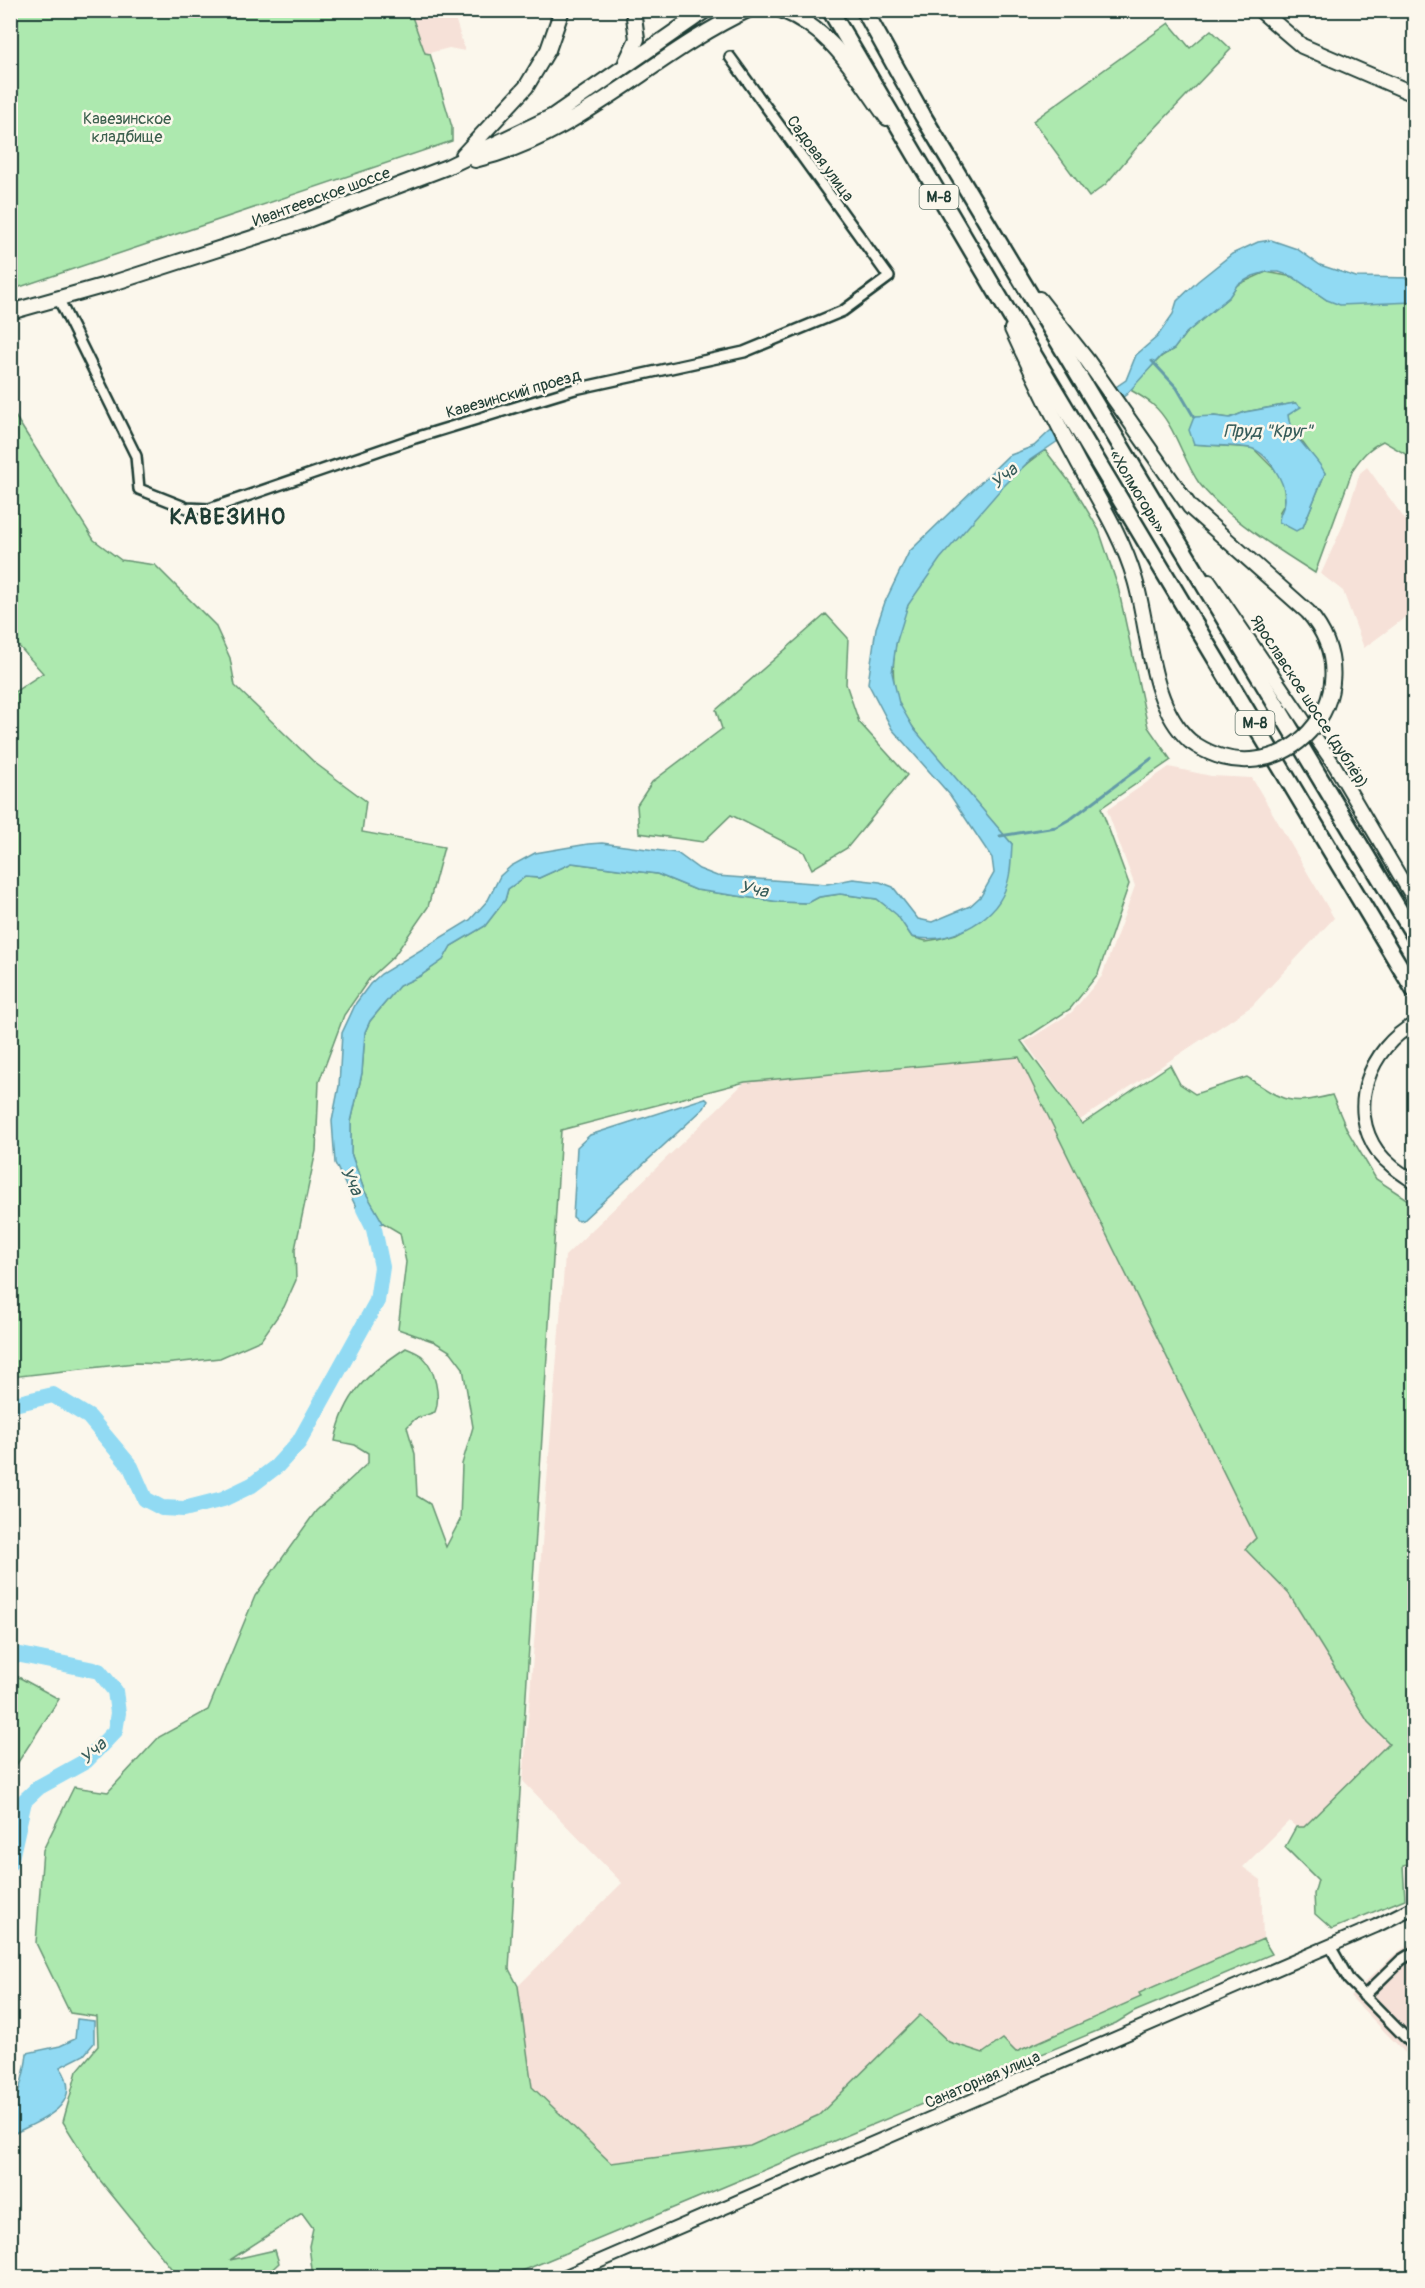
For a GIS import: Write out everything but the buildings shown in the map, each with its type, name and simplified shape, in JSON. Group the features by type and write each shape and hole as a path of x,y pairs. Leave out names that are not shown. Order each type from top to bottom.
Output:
{"highway":[{"name":"«Холмогоры»","path":"830,10 992,286 1045,385 1096,456 1414,990"},
{"name":"«Холмогоры»","path":"864,10 923,116 1022,278 1081,363 1119,441 1414,935"}],"main road":[{"path":"447,167 482,137 526,87 548,50 562,10"},
{"path":"622,66 633,50 637,39 633,10"},
{"name":"Ивантеевское шоссе","path":"622,66 688,10"},
{"name":"Ивантеевское шоссе","path":"10,312 59,300 305,221 447,167 553,116 622,66 706,10"},
{"path":"447,167 501,154 547,135 596,107 724,22 748,10"},
{"path":"781,10 802,18 821,31 918,162"},
{"path":"1260,10 1302,46 1414,94"},
{"path":"1045,385 1080,465 1123,544 1135,580 1165,709 1176,727 1190,741 1217,756 1237,760 1257,760 1286,751 1310,732 1326,706 1332,687 1333,666 1325,637 1308,612 1190,507 1081,363"}],"street":[{"name":"Садовая улица","path":"730,57 889,277"},
{"name":"Кавезинский проезд","path":"59,300 136,456 139,489 187,508 209,509 415,438 575,389 744,352 843,311 889,277"},
{"name":"Ярославское шоссе (дублёр)","path":"1170,524 1296,706 1414,900"},
{"path":"1414,1024 1386,1045 1369,1075 1364,1097 1365,1120 1378,1152 1390,1166 1414,1182"},
{"name":"Санаторная улица","path":"561,2277 1330,1946 1414,1907"},
{"path":"1330,1946 1349,1980 1414,2044"},
{"path":"1364,1996 1401,1959 1414,1952"}],"shaded area":[{"path":"410,11 453,11 465,51 449,48 425,54"},
{"path":"1367,467 1414,532 1414,611 1364,648 1343,591 1321,574 1343,525 1360,473"},
{"path":"1169,767 1211,776 1252,778 1334,918 1252,1006 1080,1120 1025,1042 1072,1012 1102,976 1135,886 1107,810"},
{"path":"1020,1057 1256,1538 1245,1549 1289,1594 1368,1722 1389,1744 1304,1827 1296,1827 1289,1821 1243,1867 1261,1880 1263,1939 1140,1993 1141,1997 1016,2052 983,2053 949,2042 920,2015 819,2115 750,2146 611,2163 532,2087 518,1986 622,1883 523,1781 565,1256 745,1082"},
{"path":"1414,1941 1414,2062 1350,1996 1394,1955"}],"green space":[{"name":"Кавезинское кладбище","path":"10,11 410,11 425,53 430,54 452,127 452,141 11,290"},
{"path":"1169,23 1190,48 1211,30 1231,49 1138,146 1106,184 1089,197 1033,121"},
{"path":"1266,272 1293,277 1327,300 1414,302 1414,391 1411,393 1414,399 1414,452 1407,455 1383,441 1360,460 1353,469 1315,573 1253,532 1223,508 1199,483 1167,421 1160,412 1129,389 1162,356 1174,349 1185,334 1229,297 1237,285","holes":["1295,403 1288,415 1289,424 1325,473 1303,527 1279,513 1285,503 1284,487 1279,474 1253,448 1194,444 1214,416 1230,418 1245,412"]},
{"path":"10,408 94,540 121,560 155,565 215,625 230,658 235,686 315,763 366,801 362,832 444,847 428,907 394,956 369,979 344,1015 319,1082 316,1151 295,1249 296,1280 284,1307 261,1340 220,1358 164,1364 135,1363 11,1377 10,695 43,673 16,643 11,644"},
{"path":"1045,450 1072,485 1099,530 1118,587 1148,727 1171,760 1101,808 1129,884 1098,974 1070,1009 1021,1041 1082,1124 1170,1065 1180,1084 1195,1094 1247,1077 1287,1099 1306,1100 1332,1095 1347,1130 1376,1179 1414,1204 1414,1863 1403,1866 1405,1899 1332,1929 1315,1914 1314,1894 1318,1880 1285,1847 1296,1827 1304,1827 1389,1743 1368,1722 1289,1594 1245,1549 1256,1538 1019,1057 745,1082 561,1130 509,1969 518,1986 532,2087 611,2163 750,2146 819,2115 920,2015 949,2042 983,2053 1003,2039 1016,2052 1141,1997 1139,1993 1263,1939 1272,1954 1134,2012 1116,2023 508,2277 313,2277 309,2246 313,2228 302,2213 230,2260 275,2250 279,2263 264,2277 179,2278 99,2179 63,2122 77,2071 98,2046 97,2017 70,2013 36,1943 43,1850 74,1787 108,1792 159,1737 208,1710 255,1596 316,1511 368,1463 368,1453 355,1445 335,1441 339,1425 351,1398 380,1366 406,1348 419,1354 427,1362 434,1376 437,1391 435,1412 415,1419 407,1427 415,1454 417,1496 430,1504 446,1547 460,1520 462,1464 473,1427 463,1368 451,1352 435,1342 398,1329 406,1262 400,1233 383,1223 364,1190 351,1153 351,1122 362,1073 365,1032 370,1021 399,986 420,976 443,960 451,946 485,926 505,900 508,889 525,877 539,878 572,863 657,874 696,890 780,902 808,903 819,897 840,894 877,899 897,914 912,937 926,941 956,934 981,920 1012,844 910,722 896,694 894,654 904,613 920,585 990,499"},
{"path":"826,614 848,638 846,684 859,722 907,775 847,848 812,869 804,852 731,815 703,842 639,833 637,805 652,782 722,729 716,710"},
{"path":"11,1673 59,1699 11,1773"}],"water":[{"path":"1271,240 1297,249 1320,265 1356,277 1414,278 1414,302 1340,305 1327,300 1293,277 1279,272 1266,272 1253,276 1237,285 1229,297 1185,334 1174,349 1161,356 1126,395 1030,460 1000,490 940,559 908,605 896,644 892,673 899,703 914,729 1012,844 1007,885 999,902 990,912 966,929 939,938 925,939 912,937 897,915 877,899 840,894 819,897 808,903 780,902 696,890 657,874 572,863 539,878 525,877 508,889 505,900 485,926 451,946 443,960 420,976 399,986 370,1021 365,1032 362,1073 351,1122 351,1153 364,1190 383,1223 367,1230 335,1163 332,1121 339,1086 342,1033 356,1003 370,984 381,974 470,920 488,900 500,876 511,866 535,853 602,843 677,853 699,869 717,876 827,884 853,879 880,882 893,887 918,919 932,922 970,906 981,896 994,873 992,858 950,795 892,729 868,683 876,628 885,602 909,552 1008,456 1034,446 1050,431 1126,380 1136,355 1157,337 1173,314 1177,301 1232,254 1258,242"},
{"name":"Пруд \"Круг\"","path":"1295,403 1301,407 1288,415 1293,431 1325,473 1303,527 1296,531 1279,522 1285,503 1285,493 1275,469 1263,455 1250,448 1194,444 1189,430 1194,417 1230,418 1245,412"},
{"path":"705,1098 708,1101 704,1108 584,1219 578,1221 573,1217 577,1147 590,1135"},
{"path":"77,2019 94,2021 94,2043 84,2055 60,2067 67,2081 68,2092 63,2102 45,2118 11,2135 11,2124 27,2053 60,2046 75,2039"}],"pier":[{"path":"1114,384 1125,399 1059,444 1050,427"}],"waterway":[{"path":"1152,361 1177,388 1194,417"},
{"path":"1000,836 1056,827 1072,818 1152,758"},
{"name":"Уча","path":"10,1405 53,1395 89,1417 131,1467 145,1499 162,1508 184,1509 223,1499 252,1485 277,1466 299,1442 377,1301 382,1267 374,1229 364,1209"},
{"name":"Уча","path":"10,1655 21,1655 99,1671 115,1691 118,1713 115,1731 86,1761 39,1787 24,1801 10,1863"}],"district":[{"name":"КАВЕЗИНО","path":"228,516"}]}
